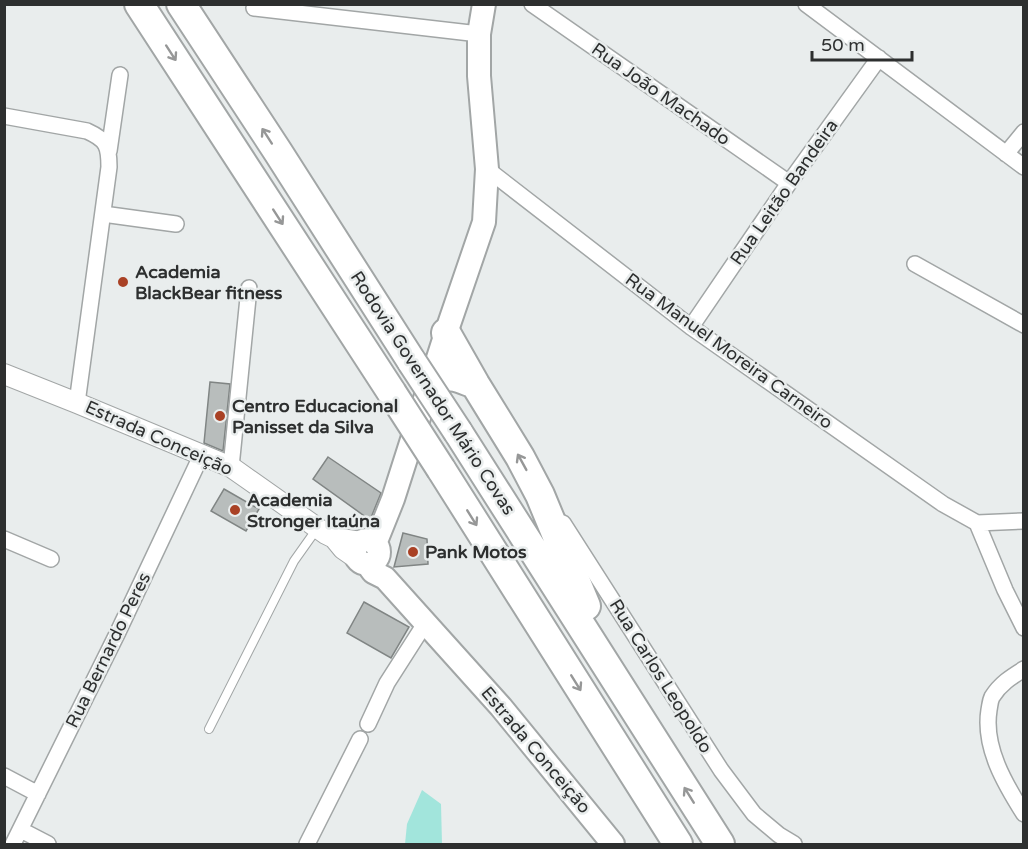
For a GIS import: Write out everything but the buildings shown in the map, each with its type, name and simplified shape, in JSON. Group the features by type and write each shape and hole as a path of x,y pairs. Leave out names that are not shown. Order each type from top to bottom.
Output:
{"highway":[{"name":"Rodovia Governador Mário Covas","path":"139,4 441,469 678,844"},
{"name":"Rodovia Governador Mário Covas","path":"181,4 422,371 458,432 720,844"},
{"path":"446,333 540,495 566,556 575,584 644,724"},
{"path":"422,371 452,376 475,384"}],"main road":[{"path":"370,555 393,500 422,371 446,333 484,222 487,169 478,34 484,4"},
{"name":"Estrada Conceição","path":"370,555 501,707 613,844"}],"street":[{"name":"Rua João Machado","path":"532,4 789,183"},
{"path":"806,4 1023,167"},
{"path":"254,8 478,34"},
{"name":"Rua Leitão Bandeira","path":"691,327 789,183 879,58"},
{"path":"77,403 110,168 109,152 120,75"},
{"path":"4,116 87,131 98,136 109,152"},
{"path":"1006,154 1023,132"},
{"name":"Rua Manuel Moreira Carneiro","path":"487,169 691,327 943,504 977,523"},
{"path":"103,214 176,224"},
{"path":"915,264 1023,325"},
{"path":"231,467 249,288"},
{"name":"Estrada Conceição","path":"4,374 231,467 317,528 370,555"},
{"name":"Rua Bernardo Peres","path":"13,844 118,632 201,456"},
{"name":"Rua Carlos Leopoldo","path":"540,495 565,525 699,737 753,814 794,844"},
{"path":"1023,521 977,523 1023,627"},
{"path":"4,539 51,559"},
{"path":"368,724 387,683 426,622"},
{"path":"1023,669 1004,682 991,698 988,720 991,746 1006,786 1023,814"},
{"path":"307,844 360,739"},
{"path":"4,776 38,794"},
{"path":"21,830 48,844"}],"lane":[{"path":"210,729 294,561 317,528"}],"shaded area":[{"path":"422,790 441,804 442,844 405,844 407,824"}],"place":[{"name":"Academia BlackBear fitness","path":"123,282"},
{"name":"Centro Educacional Panisset da Silva","path":"220,416"},
{"name":"Academia Stronger Itaúna","path":"235,510"},
{"name":"Pank Motos","path":"413,552"}]}
